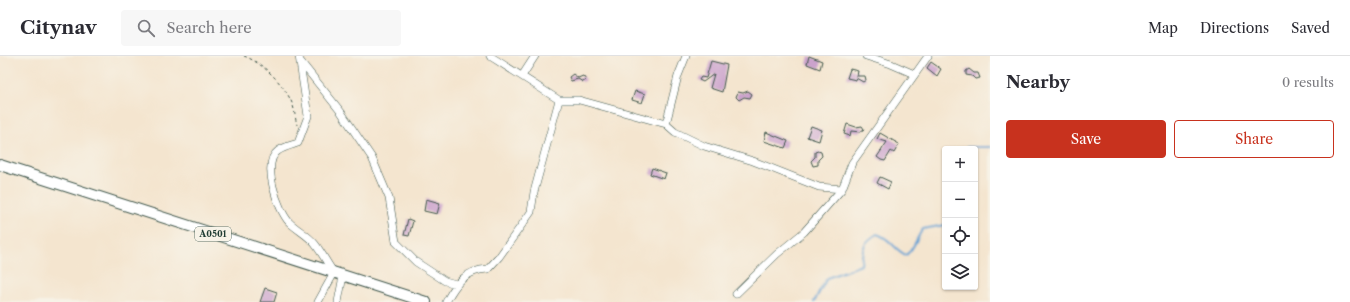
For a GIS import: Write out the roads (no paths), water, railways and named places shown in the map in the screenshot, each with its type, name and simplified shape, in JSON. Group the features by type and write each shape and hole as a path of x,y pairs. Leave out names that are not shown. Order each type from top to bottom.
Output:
{"highway":[{"name":"A0501","path":"0,165 426,302"}],"street":[{"path":"490,56 559,100 579,100 666,124 675,132 704,146 753,161 819,187 842,189"},
{"path":"522,76 536,56"},
{"path":"666,124 678,76 686,56"},
{"path":"866,56 891,64 914,74"},
{"path":"736,294 778,254 804,232 842,189 852,163 928,56"},
{"path":"299,57 308,116 298,143 278,151 272,158 271,167 275,195 282,213 289,222 314,243 338,274 338,302"},
{"path":"299,57 341,112 372,158 389,198 396,242 416,262 445,281 456,284"},
{"path":"446,302 456,284 476,270 488,268 499,257 531,212 534,192 559,100"},
{"path":"318,302 338,274"}],"waterway":[{"path":"978,147 990,147"},
{"path":"814,302 827,278 861,265 864,246 868,240 877,234 882,236 906,255 923,229 942,226"}]}
